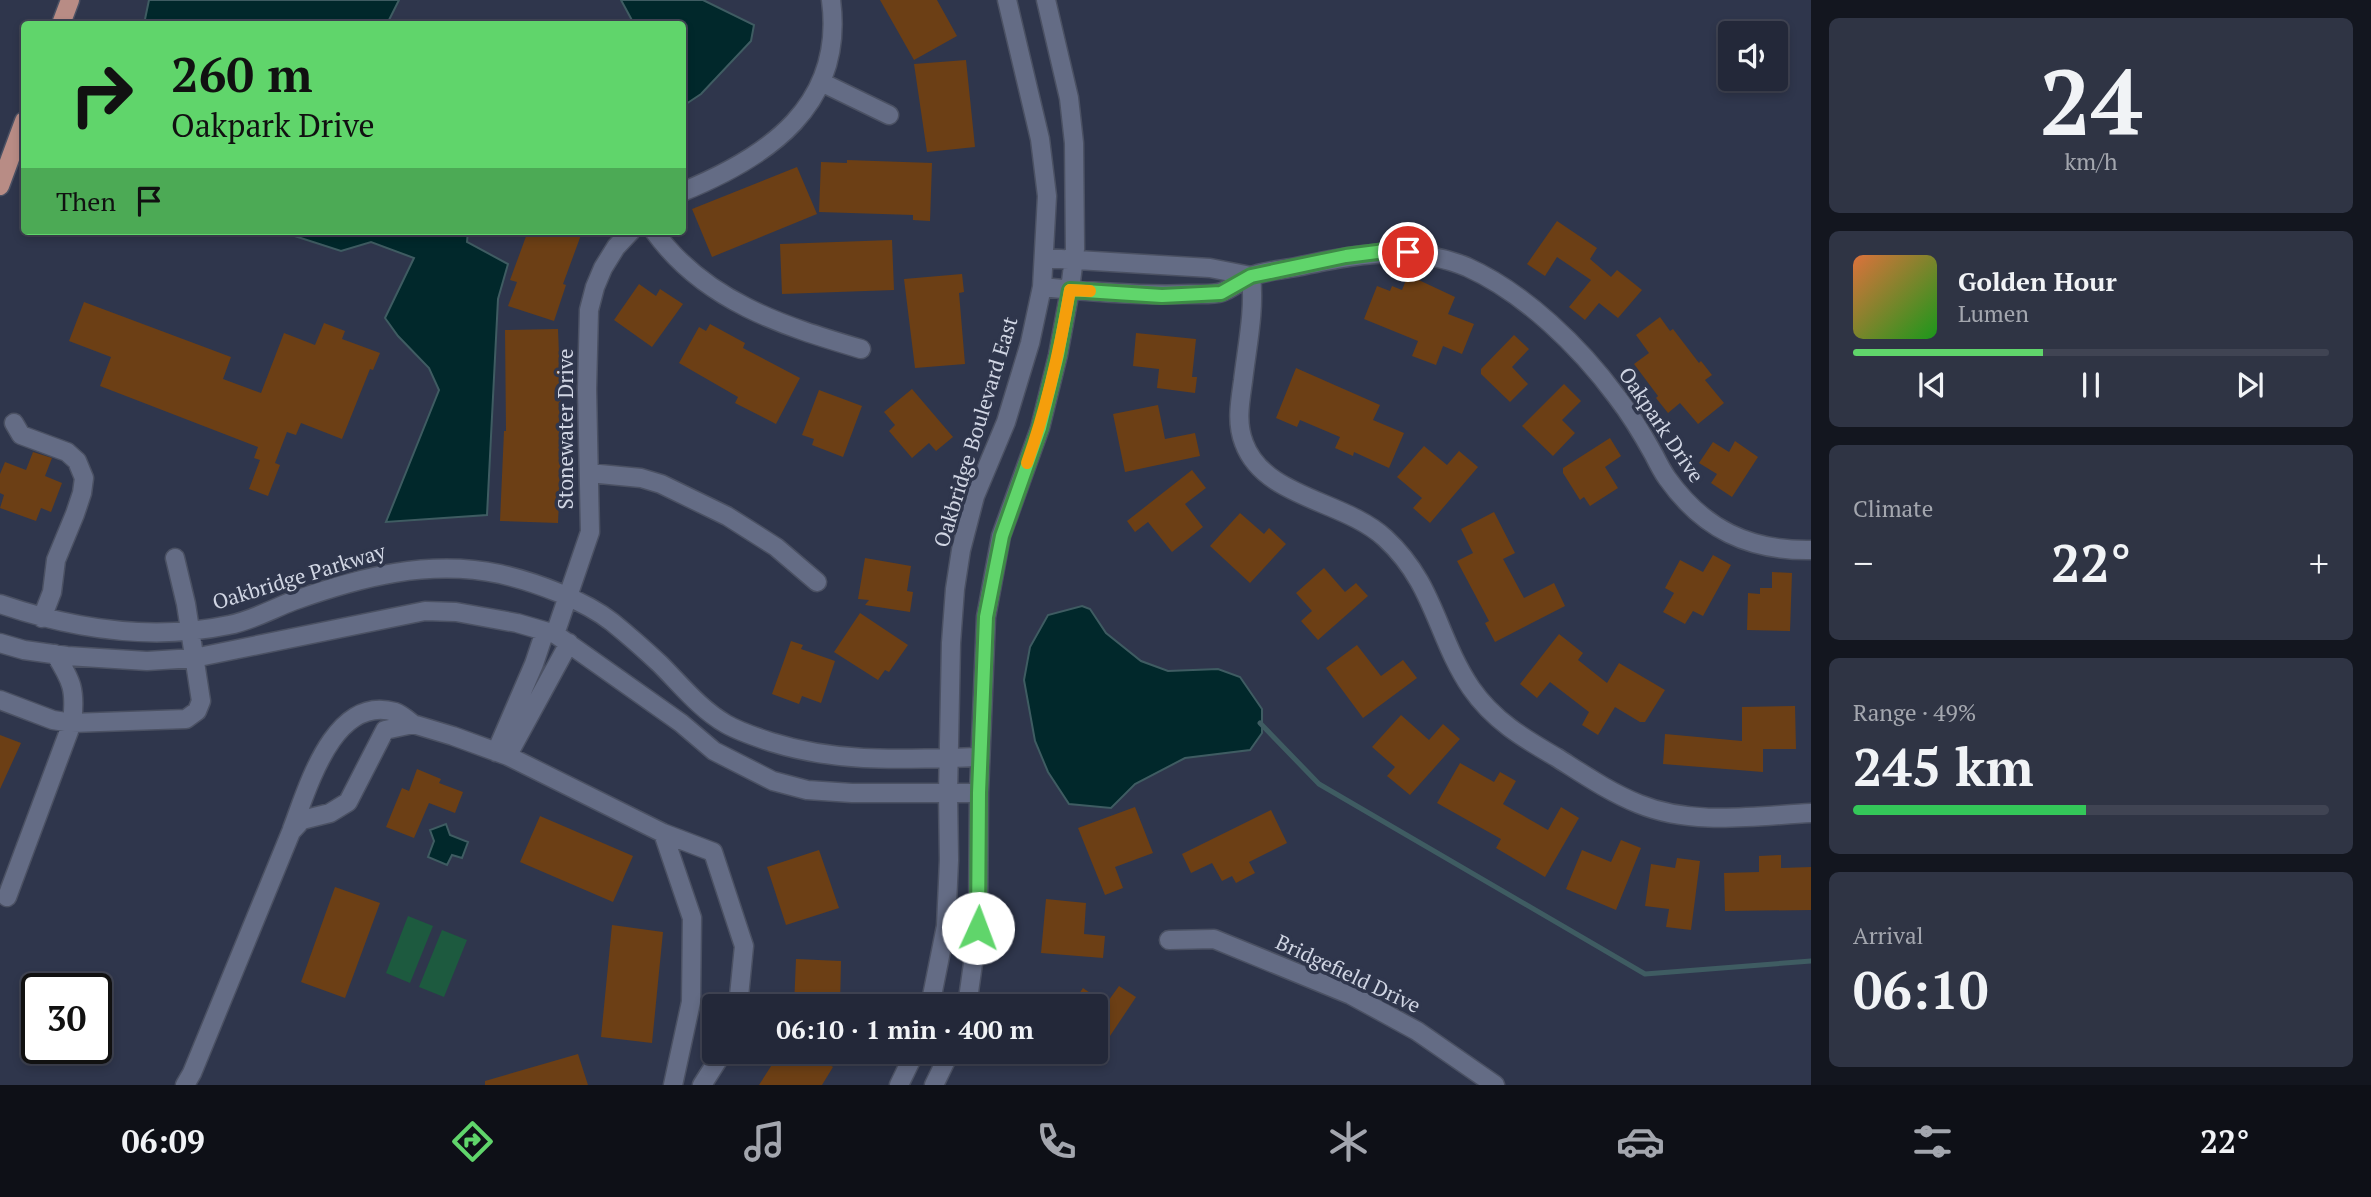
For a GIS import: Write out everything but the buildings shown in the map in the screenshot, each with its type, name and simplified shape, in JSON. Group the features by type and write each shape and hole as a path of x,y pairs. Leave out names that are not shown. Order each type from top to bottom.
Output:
{"main road":[{"path":"62,21 70,0"},
{"path":"0,186 21,129"}],"street":[{"path":"686,189 723,175 774,143 811,101 821,82 831,44 831,0"},
{"name":"Oakbridge Boulevard East","path":"932,994 946,926 951,617 961,550 975,496 1006,422 1030,343 1042,288 1047,196 1040,139 1007,0"},
{"path":"969,994 978,928 979,793 986,617 1002,536 1040,428 1058,355 1073,261 1074,143 1069,98 1046,0"},
{"path":"821,82 889,115"},
{"name":"Stonewater Drive","path":"556,636 590,532 587,389 589,310 603,268 627,235"},
{"path":"657,235 690,270 746,308 777,323 861,349"},
{"name":"Oakpark Drive","path":"1042,288 1169,295 1221,293 1251,276 1346,256 1385,251 1408,252 1445,260 1467,268 1524,302 1563,335 1604,379 1637,426 1665,476 1700,517 1746,542 1781,549 1811,550"},
{"name":"Oakpark Drive","path":"1044,258 1210,268 1251,276"},
{"path":"1165,266 1169,295"},
{"path":"1251,276 1252,311 1239,416 1241,435 1249,455 1271,478 1346,512 1368,525 1401,553 1416,573 1431,601 1471,688 1495,716 1516,733 1641,805 1694,817 1811,813"},
{"path":"14,423 21,435 68,452 77,461 84,478 82,494 61,553 55,561 52,592 42,618"},
{"path":"589,472 640,478 661,484 727,516 776,547 817,582"},
{"path":"0,699 53,720 72,723 186,719 197,711 201,701 186,604 175,558"},
{"name":"Oakbridge Parkway","path":"0,604 42,618 86,628 146,632 188,630 230,625 360,579 398,571 461,569 500,574 541,586 610,621 659,664 693,699 726,724 751,735 800,751 840,758 873,760 980,757"},
{"path":"0,643 55,654 147,661 194,658 425,611 456,612 556,636 681,723 714,751 773,781 818,790 979,793"},
{"path":"502,754 534,664 556,636"},
{"path":"502,754 556,636"},
{"path":"7,897 8,867 72,723 74,687 55,654"},
{"path":"185,1085 291,832 316,765 341,726 372,710 396,712 413,724 502,754 663,833 713,852 744,946 739,994"},
{"path":"291,832 302,820 330,813 348,803 385,730 413,724"},
{"path":"663,833 692,918 691,1002 673,1085"},
{"name":"Bridgefield Drive","path":"1169,940 1214,939 1351,995 1417,1031 1495,1085"},
{"path":"702,1085 715,1064"},
{"path":"899,1085 909,1064"},
{"path":"934,1085 944,1064"}],"green space":[{"path":"408,916 433,926 410,983 386,973"},
{"path":"442,930 467,940 444,997 419,987"}],"shaded area":[{"path":"149,0 399,0 388,21 145,21"},
{"path":"621,0 703,0 754,25 751,41 701,94 686,104 686,21 632,21"},
{"path":"291,235 468,235 467,242 508,264 498,299 487,515 386,522 439,390 429,368 398,336 385,318 414,258 371,242 341,251"},
{"path":"1082,606 1090,609 1106,633 1141,661 1168,671 1218,669 1240,677 1262,709 1262,733 1250,750 1185,758 1135,784 1111,808 1069,804 1048,772 1035,741 1024,680 1030,647 1048,615"},
{"path":"446,824 450,835 468,842 462,858 452,855 447,865 428,857 434,841 430,830"}],"waterway":[{"path":"1260,723 1319,784 1645,974 1811,961"}],"slow traffic":[{"path":"1027,463 1040,428 1070,290 1090,291"}],"route":[{"path":"978,928 979,793 986,617 1002,536 1040,428 1070,290 1162,296 1221,293 1251,276 1346,256 1385,251 1408,252"}]}
